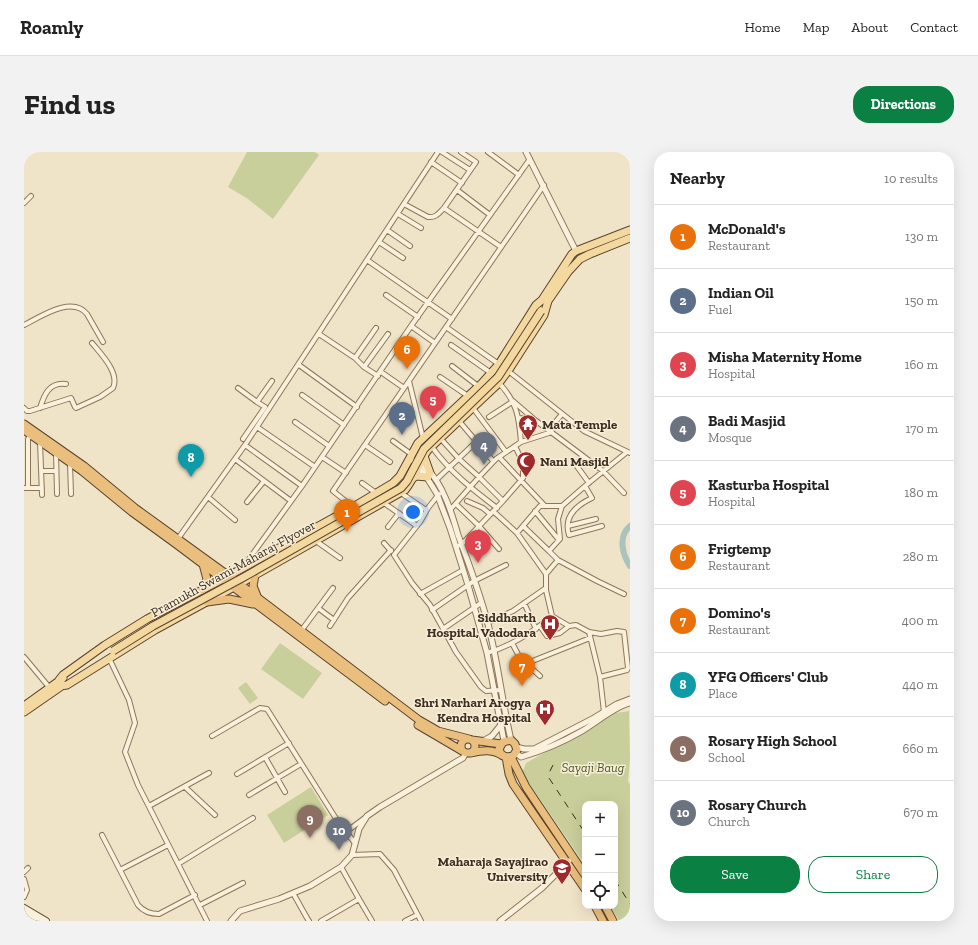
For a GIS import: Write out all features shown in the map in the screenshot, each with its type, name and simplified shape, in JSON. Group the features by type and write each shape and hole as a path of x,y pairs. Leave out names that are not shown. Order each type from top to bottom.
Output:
{"highway":[{"path":"24,424 132,512 176,540 203,564 226,577"},
{"path":"24,430 30,437 57,450 84,466 176,540 237,586 301,631 427,726 438,731 470,739 515,744 510,754 509,774 513,784 582,885"},
{"path":"202,590 206,579 206,572 203,564"},
{"path":"255,575 253,586 258,601 425,730 467,753 491,750 510,754"},
{"path":"207,602 228,599 258,601"},
{"path":"467,753 474,750 476,745 470,739"},
{"path":"467,753 461,749 461,744 464,740 470,739"},
{"path":"505,742 500,752 510,754"},
{"path":"510,754 526,786 584,873"},
{"path":"597,909 603,921"},
{"path":"607,909 613,921"}],"main road":[{"path":"24,706 49,688 60,683 67,685 155,630 237,586 401,493 409,484 424,456 499,383 508,371 544,315 545,301 562,268 572,254 576,251 630,230"},
{"path":"24,712 60,683 63,675 105,645 147,619 353,507 397,480 418,443 468,396 499,364 536,305 545,301 580,259 630,238"},
{"path":"576,251 574,253 574,258 577,260 580,259"},
{"name":"Pramukh Swami Maharaj Flyover","path":"60,683 153,626 244,577 401,488 407,481 424,449 498,377 545,301"},
{"path":"412,479 416,476 429,475 424,456"},
{"path":"24,908 46,921"},
{"path":"24,913 38,921"}],"street":[{"path":"176,540 245,445 438,152"},
{"path":"442,152 470,170"},
{"path":"404,204 428,217 433,218 437,216 476,162 461,152"},
{"path":"488,152 519,175"},
{"path":"526,152 576,251"},
{"path":"243,568 302,486 428,302 530,159"},
{"path":"431,162 462,183"},
{"path":"353,507 333,491 544,185"},
{"path":"457,190 490,215"},
{"path":"24,203 31,196"},
{"path":"444,208 501,247"},
{"path":"398,214 421,228"},
{"path":"386,230 410,246"},
{"path":"379,242 404,258"},
{"path":"367,260 452,319"},
{"path":"386,295 418,317"},
{"path":"24,325 61,307 80,309 87,314 103,342"},
{"path":"412,326 435,343"},
{"path":"446,327 499,364 584,431 629,452 603,471 562,506 558,519 559,539"},
{"path":"355,358 376,328"},
{"path":"319,334 355,358 364,367 378,376"},
{"path":"364,367 388,334"},
{"path":"24,408 29,411 71,398 76,408 100,397 113,388 114,382 109,365 92,343"},
{"path":"451,345 491,372"},
{"path":"299,365 357,406"},
{"path":"452,366 478,386"},
{"path":"381,372 404,388"},
{"path":"440,377 468,396"},
{"path":"258,402 272,380"},
{"path":"409,381 423,438"},
{"path":"40,408 48,388 62,383 66,384"},
{"path":"499,383 509,394 519,418 521,442"},
{"path":"238,388 265,407 243,439"},
{"path":"302,395 344,425"},
{"path":"489,417 512,401"},
{"path":"512,401 536,421 603,471 624,493"},
{"path":"474,408 506,452"},
{"path":"450,510 493,461 521,442 550,431 562,414"},
{"path":"519,418 536,421"},
{"path":"459,421 493,461"},
{"path":"295,422 329,446"},
{"path":"257,427 315,467"},
{"path":"24,443 30,437"},
{"path":"30,437 26,471 26,488 42,488"},
{"path":"441,439 459,460 503,501"},
{"path":"393,441 409,459 419,466 427,469 438,496 475,607 487,653 500,726 505,742"},
{"path":"40,442 42,495"},
{"path":"436,480 459,460 476,442"},
{"path":"365,444 390,462"},
{"path":"245,445 302,486"},
{"path":"456,547 462,544 524,478 523,463 516,446"},
{"path":"432,447 449,469 517,533 546,574 546,588 552,616 569,626"},
{"path":"57,450 57,494"},
{"path":"569,535 568,521 579,505 592,498 587,484 576,465 583,456"},
{"path":"322,457 346,473"},
{"path":"498,457 545,506"},
{"path":"235,459 291,501"},
{"path":"70,462 71,494"},
{"path":"42,471 56,470"},
{"path":"429,475 436,480 450,510 487,623 494,651 505,716 505,742"},
{"path":"247,502 264,481"},
{"path":"362,483 376,494"},
{"path":"394,555 417,526 426,510 442,491"},
{"path":"401,493 426,510"},
{"path":"208,497 235,520"},
{"path":"467,501 493,511"},
{"path":"384,503 417,526"},
{"path":"456,504 479,526 499,549"},
{"path":"517,533 540,506 562,506"},
{"path":"535,511 559,539"},
{"path":"388,527 399,514"},
{"path":"568,526 596,519"},
{"path":"523,526 558,560 624,594"},
{"path":"549,551 559,539 602,526"},
{"path":"316,541 340,558"},
{"path":"384,543 391,550 412,583 432,610 456,652 481,687 486,691 501,690"},
{"path":"330,626 348,598 391,550"},
{"path":"546,574 558,560"},
{"path":"432,610 474,581 506,565"},
{"path":"420,594 463,570"},
{"path":"301,631 333,588"},
{"path":"487,623 513,610 546,588"},
{"path":"443,629 481,603"},
{"path":"524,603 536,629"},
{"path":"318,608 334,620"},
{"path":"487,653 512,643 536,629 552,616"},
{"path":"540,626 547,636 560,633 569,626 576,625 589,632 602,634 617,631 624,634 627,670 600,677"},
{"path":"589,632 600,677 604,712"},
{"path":"525,664 590,638"},
{"path":"512,643 525,664 540,676"},
{"path":"24,657 49,688"},
{"path":"109,658 129,700 135,723 125,752 148,806 208,921"},
{"path":"510,754 534,749 628,701"},
{"path":"510,754 521,757 540,752 580,732 628,701"},
{"path":"212,736 260,708 265,708 269,711 335,817 355,844"},
{"path":"482,741 492,736 500,726"},
{"path":"237,774 288,743"},
{"path":"346,832 380,807 456,762 467,753"},
{"path":"265,757 285,792"},
{"path":"249,795 301,764"},
{"path":"148,806 209,773"},
{"path":"185,787 215,815"},
{"path":"230,920 240,911 294,893 310,886 341,867 352,855 358,829 367,816"},
{"path":"178,864 253,818"},
{"path":"102,835 138,905 142,909 153,914 163,912 195,895"},
{"path":"120,870 168,845"},
{"path":"352,855 380,854 394,870 421,921"},
{"path":"497,921 502,920 542,888 572,857"},
{"path":"341,867 372,921"},
{"path":"24,872 28,868"},
{"path":"24,879 27,890 24,897"},
{"path":"200,905 243,883"},
{"path":"294,893 306,918 309,921"},
{"path":"321,921 359,899"},
{"path":"405,921 417,915"}],"green space":[{"path":"247,152 315,152 319,155 273,219 248,199 228,187"},
{"path":"280,643 322,673 303,699 261,669"},
{"path":"246,682 258,698 250,704 238,688"},
{"name":"Sayaji Baug","path":"629,711 630,759 628,781 630,785 630,921 619,921 612,909 618,909 618,801 582,801 582,861 522,773 526,763 616,713"},
{"path":"311,787 328,815 284,843 267,815"}],"waterway":[{"path":"630,526 626,530 622,545 623,551 630,566"}],"railway":[{"path":"553,765 549,778 582,828"},
{"path":"618,885 630,904"}],"place":[{"name":"Frigtemp","path":"407,369"},
{"name":"Kasturba Hospital","path":"433,419"},
{"name":"Indian Oil","path":"402,435"},
{"name":"Mata Temple","path":"528,441"},
{"name":"Badi Masjid","path":"484,465"},
{"name":"YFG Officers' Club","path":"191,477"},
{"name":"Nani Masjid","path":"526,478"},
{"name":"McDonald's","path":"347,532"},
{"name":"Misha Maternity Home","path":"478,563"},
{"name":"Siddharth Hospital, Vadodara","path":"550,641"},
{"name":"Domino's","path":"522,686"},
{"name":"Shri Narhari Arogya Kendra Hospital","path":"545,726"},
{"name":"Rosary High School","path":"310,838"},
{"name":"Rosary Church","path":"339,850"},
{"name":"Maharaja Sayajirao University","path":"562,885"}]}
